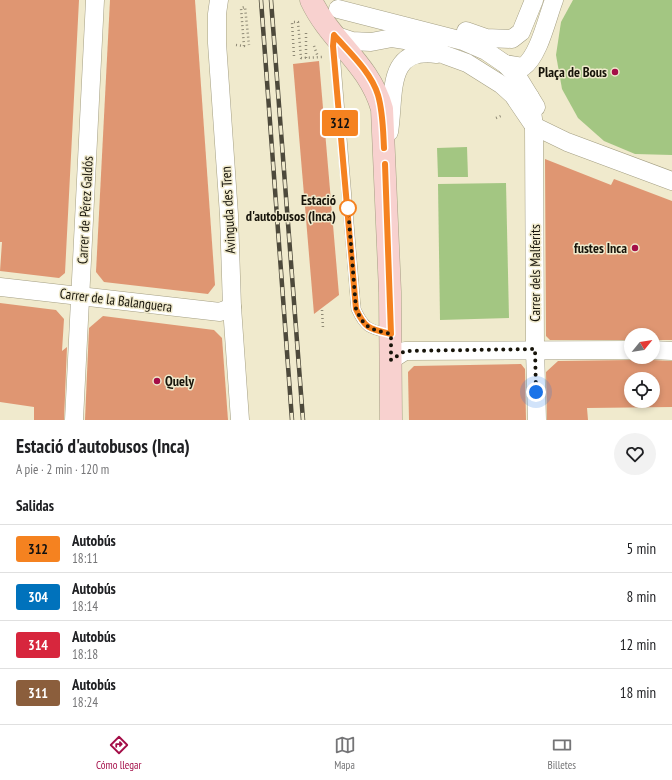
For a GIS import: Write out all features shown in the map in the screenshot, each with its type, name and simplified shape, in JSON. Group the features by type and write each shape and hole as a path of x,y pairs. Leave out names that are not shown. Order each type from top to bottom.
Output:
{"main road":[{"path":"311,0 323,21 363,69 378,94 382,109 391,334 392,420"}],"street":[{"name":"Carrer de Pérez Galdós","path":"74,420 96,0"},
{"path":"340,4 472,33 486,38 512,39 521,32 534,0"},
{"path":"505,64 523,67 528,63 534,54 554,0"},
{"path":"340,4 463,41 486,51 505,64 517,76 556,136"},
{"name":"Avinguda des Tren","path":"215,5 229,215 232,307 240,420"},
{"path":"334,35 358,41 370,42 392,38 405,40 432,48 445,55 467,63 502,85 513,95 534,126 567,142 672,181"},
{"path":"384,148 389,133 394,79 398,68 408,56 418,53 445,55"},
{"name":"Carrer dels Malferits","path":"530,97 534,126 531,256 537,420"},
{"name":"Carrer de la Balanguera","path":"0,286 220,312 232,307"},
{"path":"391,360 405,351 535,349 624,350"},
{"path":"660,350 672,351"}],"lane":[{"path":"334,35 333,46 356,309 362,323 370,329 391,334"}],"path":[{"path":"217,43 244,46 241,8 246,7 248,45"},
{"path":"306,30 306,60"},
{"path":"322,310 324,328"}],"green space":[{"name":"Plaça de Bous","path":"573,0 672,0 672,155 635,154 604,141 578,118 562,89 556,55 561,22"},
{"path":"467,147 468,177 438,177 437,148"},
{"path":"506,183 509,318 440,320 438,184"}],"building":[{"path":"0,0 79,0 65,273 59,278 0,271 2,242 0,242"},
{"path":"110,0 195,0 215,285 208,294 104,282 96,272"},
{"path":"319,61 339,295 314,314 293,64"},
{"path":"545,159 611,185 614,179 672,201 672,340 660,340 660,328 624,328 624,340 550,340 546,336"},
{"path":"0,303 56,310 64,319 62,351 67,347 64,420 34,420 34,407 0,402"},
{"name":"Quely","path":"103,316 214,330 222,338 228,420 85,420 89,328"},
{"path":"624,360 624,364 660,364 660,360 672,361 672,407 660,407 660,372 624,372 624,408 587,408 588,420 547,420 546,372 558,361"},
{"path":"521,364 525,369 526,420 409,420 408,372 414,366"}],"railway":[{"path":"261,0 292,420"},
{"path":"271,0 303,420"}],"bus line":[{"name":"312","path":"384,148 382,109 378,94 372,81 334,35 333,46 356,309 362,323 370,329 391,334 385,164"}],"place":[{"name":"Plaça de Bous","path":"615,72"},
{"name":"Estació d'autobusos (Inca)","path":"348,208"},
{"name":"fustes Inca","path":"635,248"},
{"name":"Quely","path":"157,381"}],"route":[{"path":"348,208 356,309 362,323 370,329 391,334 391,360 405,351 535,349 536,392"}]}
